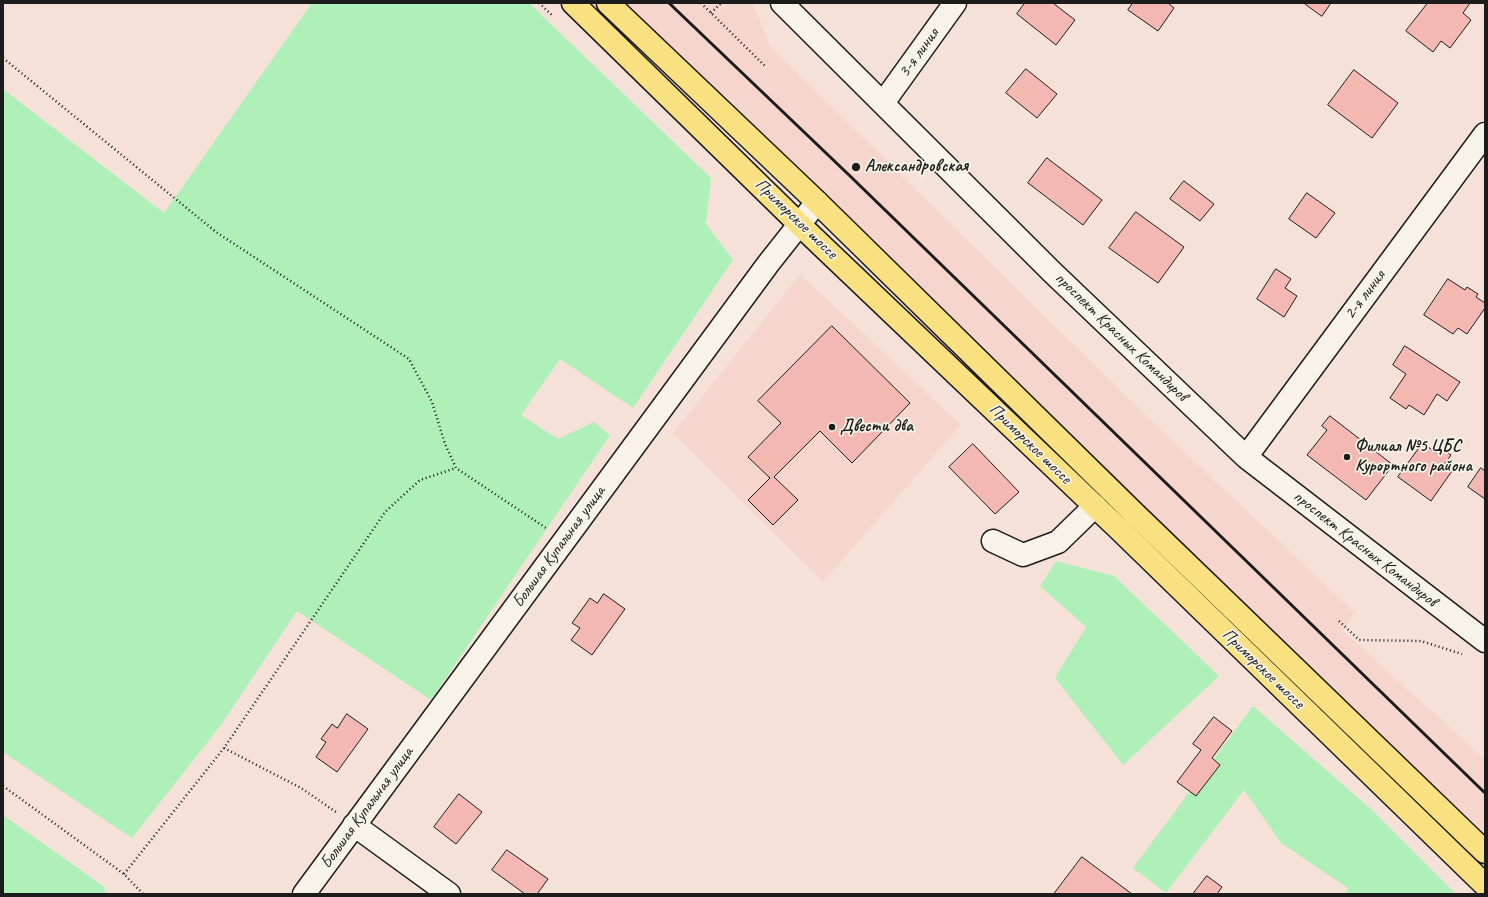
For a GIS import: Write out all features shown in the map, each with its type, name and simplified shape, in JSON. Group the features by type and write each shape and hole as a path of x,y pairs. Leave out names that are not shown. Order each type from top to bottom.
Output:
{"highway":[{"name":"Приморское шоссе","path":"573,3 800,224 1095,506 1485,885"},
{"name":"Приморское шоссе","path":"608,3 816,202 1134,513 1485,852"}],"street":[{"name":"проспект Красных Командиров","path":"782,3 1052,272 1246,457 1485,641"},
{"name":"3-я линия","path":"882,103 955,3"},
{"name":"2-я линия","path":"1246,457 1485,134"},
{"name":"Большая Купальная улица","path":"304,894 768,264 816,202"},
{"path":"993,541 1023,555 1058,542 1095,506"},
{"path":"354,825 449,894"}],"path":[{"path":"702,3 766,67"},
{"path":"711,13 721,3"},
{"path":"3,58 216,232 409,359 432,402 445,444 456,468 565,540"},
{"path":"124,874 224,748 386,512 420,480 456,468"},
{"path":"1339,621 1359,640 1421,641 1466,655"},
{"path":"224,748 301,788 354,825"},
{"path":"3,786 124,874 143,894"}],"shaded area":[{"path":"624,3 753,3 770,46 1136,406 1354,612 1343,631 1485,759 1485,836"},
{"path":"800,274 961,425 823,582 673,433"}],"green space":[{"path":"312,3 529,3 711,178 706,224 733,260 633,408 560,359 521,415 558,439 594,422 610,435 431,700 297,611 221,725 132,838 3,752 3,89 164,213"},
{"path":"1056,561 1114,576 1219,676 1123,765 1055,678 1086,627 1040,586"},
{"path":"1253,706 1373,811 1456,894 1345,894 1348,888 1281,843 1244,790 1166,893 1133,868"},
{"path":"3,815 103,886 107,894 3,894"}],"building":[{"path":"1025,3 1053,3 1075,20 1056,45 1017,14"},
{"path":"1133,3 1168,3 1174,8 1158,31 1128,10"},
{"path":"1304,3 1331,3 1322,16"},
{"path":"1428,3 1470,3 1463,13 1471,20 1450,48 1441,41 1433,52 1406,31"},
{"path":"1026,69 1057,94 1037,118 1006,93"},
{"path":"1354,70 1398,103 1372,138 1328,105"},
{"path":"1047,158 1102,200 1083,225 1028,183"},
{"path":"1184,181 1214,204 1200,221 1170,199"},
{"path":"1307,193 1335,213 1316,238 1289,219"},
{"path":"1136,212 1184,247 1158,283 1109,248"},
{"path":"1276,269 1291,279 1285,288 1297,296 1284,317 1257,299"},
{"path":"1448,279 1465,290 1467,287 1478,294 1476,297 1485,303 1485,308 1467,334 1458,328 1453,334 1424,315"},
{"name":"Двести два","path":"832,326 910,403 852,463 820,431 774,477 798,500 773,525 748,500 770,478 748,457 781,423 758,401"},
{"path":"1405,346 1460,382 1447,401 1437,394 1424,415 1409,405 1406,409 1390,398 1406,374 1393,365"},
{"name":"Филиал №5 ЦБС Курортного района","path":"1330,416 1393,465 1366,500 1307,455 1327,430 1322,426"},
{"path":"1423,443 1436,453 1440,448 1451,455 1444,465 1452,471 1431,501 1398,477"},
{"path":"973,444 1019,492 995,514 949,467"},
{"path":"1481,468 1485,471 1485,499 1468,487"},
{"path":"604,594 625,609 592,655 571,640 580,628 572,623 590,598 597,603"},
{"path":"347,714 368,729 337,772 316,757 326,742 321,739 332,724 337,728"},
{"path":"1214,717 1232,731 1212,758 1220,765 1196,796 1177,782 1201,750 1193,744"},
{"path":"459,794 482,812 456,844 434,827"},
{"path":"507,850 548,879 537,894 525,894 492,870"},
{"path":"1082,857 1132,894 1054,894"},
{"path":"1207,876 1222,887 1217,894 1193,894"}],"railway":[{"path":"669,3 849,175 1485,793"}],"place":[{"name":"Александровская","path":"856,167"},
{"name":"Двести два","path":"832,427"},
{"name":"Филиал №5 ЦБС Курортного района","path":"1347,457"}]}
